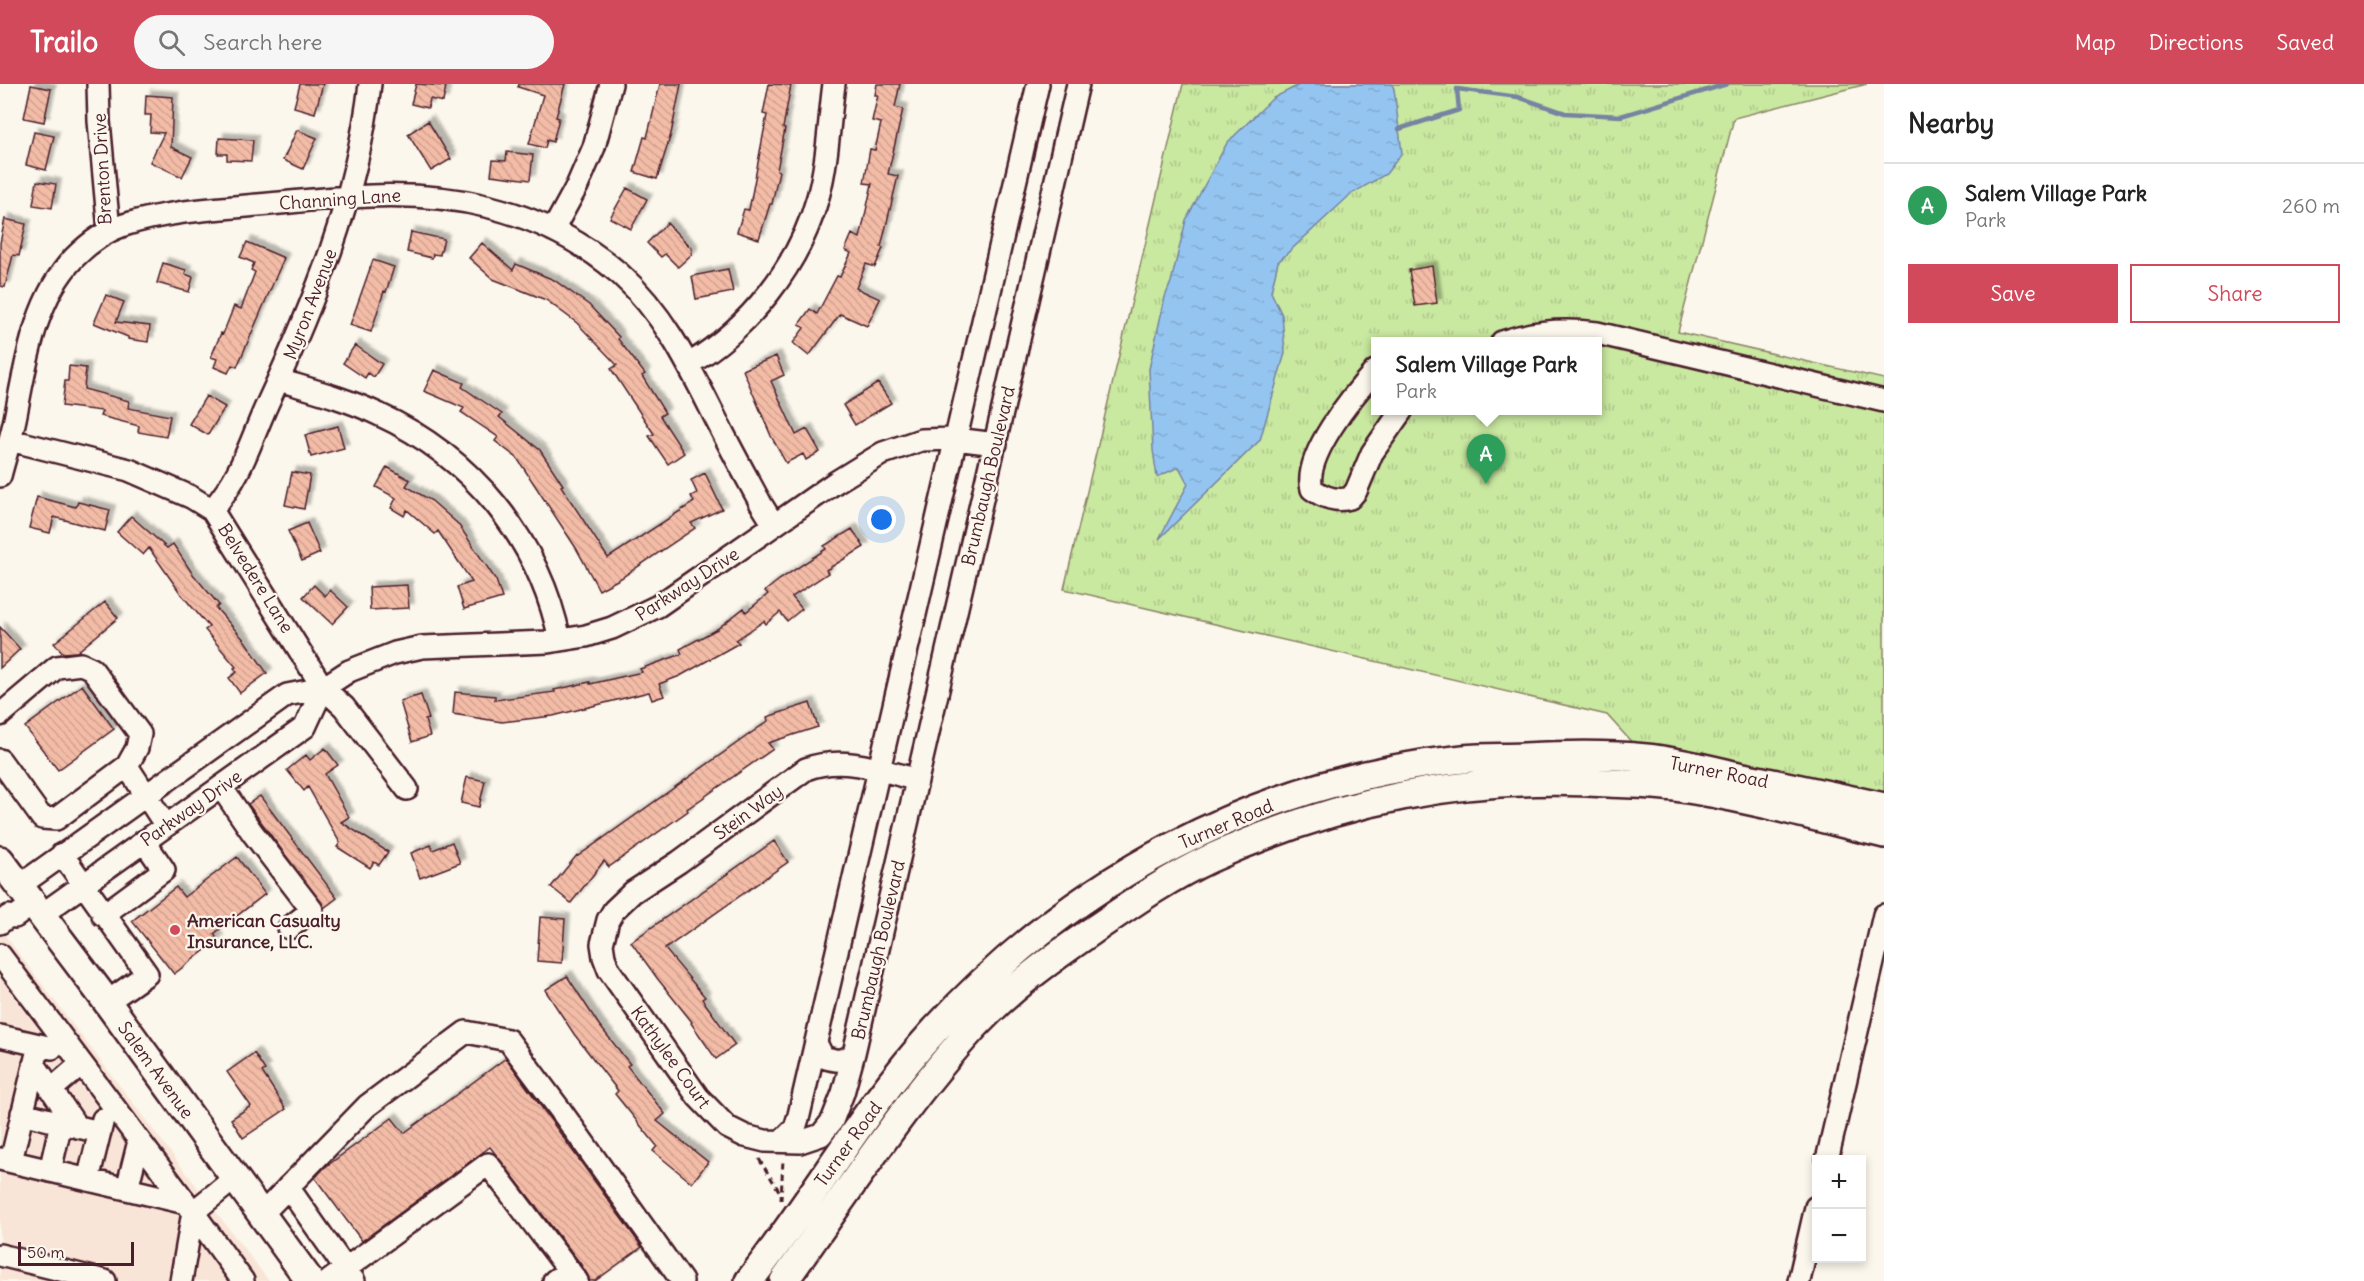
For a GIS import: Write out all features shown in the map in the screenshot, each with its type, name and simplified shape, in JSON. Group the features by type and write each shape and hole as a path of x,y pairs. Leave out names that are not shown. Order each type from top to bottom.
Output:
{"main road":[{"name":"Turner Road","path":"749,1281 897,1075 934,1031 980,986 1029,939 1090,894 1160,853 1227,820 1307,790 1381,773 1463,759 1550,756 1647,758 1884,807"},
{"name":"Turner Road","path":"784,1281 937,1070 977,1024 1024,980 1145,894 1207,860 1283,829 1350,807 1421,791 1507,781 1586,781 1673,786 1884,834"},
{"name":"Salem Avenue","path":"0,860 22,909 107,1002 310,1281"}],"street":[{"name":"Brenton Drive","path":"0,477 37,322 48,297 73,259 109,231 98,84"},
{"name":"Myron Avenue","path":"213,510 238,474 326,267 348,197 359,151 370,84"},
{"path":"554,230 594,147 611,84"},
{"path":"689,364 721,342 745,320 776,283 791,259 817,200 834,84"},
{"path":"783,1140 795,1128 816,1042 1038,84"},
{"name":"Brumbaugh Boulevard","path":"816,1042 823,1057 836,1061 846,1060 854,1053 1078,84"},
{"name":"Channing Lane","path":"109,231 124,225 188,212 400,194 453,199 491,207 554,230 596,254 640,293 666,325 774,525"},
{"path":"1520,337 1559,331 1597,333 1884,401"},
{"path":"1371,376 1323,440 1315,456 1310,475 1312,489 1336,499 1350,498 1356,491 1372,453 1399,415"},
{"path":"279,380 357,404 380,414 445,453 468,473 490,496 530,554 554,610 560,640"},
{"name":"Parkway Drive","path":"22,909 62,854 286,695 323,688 348,671 395,652 423,647 524,645 586,636 638,617 658,606 836,482 883,453 921,440 955,439 996,444"},
{"name":"Belvedere Lane","path":"10,440 129,470 191,497 213,510 323,688 355,720 407,789"},
{"path":"0,715 57,668 81,664 92,669 140,734 137,748 128,766 56,819 42,818 0,760"},
{"name":"Parkway Drive","path":"22,909 84,884 222,787 305,726 323,688"},
{"name":"Stein Way","path":"604,929 614,910 633,892 679,862 807,769 833,762 879,769 917,780"},
{"path":"128,766 166,826"},
{"path":"222,787 252,832 312,910 289,928"},
{"path":"103,915 164,870 144,842"},
{"path":"62,854 103,915 147,974 107,1002"},
{"path":"0,935 14,923 22,909"},
{"path":"1828,1155 1884,915"},
{"name":"Kathylee Court","path":"604,929 602,944 609,970 698,1097 727,1127 745,1136 765,1141 800,1142 821,1135 832,1121 843,1093 854,1053"},
{"path":"0,955 243,1281"},
{"path":"262,1215 367,1106 466,1032 508,1040 682,1281"},
{"path":"0,1036 36,1055 77,1059"},
{"path":"36,1055 69,1125 50,1171"},
{"path":"36,1055 22,1113 5,1160 127,1189 189,1208"},
{"path":"51,1090 77,1059"},
{"path":"88,1180 108,1100"},
{"path":"22,1113 100,1132"},
{"path":"127,1189 139,1141"},
{"path":"288,1187 343,1277 488,1164 567,1278"},
{"path":"189,1208 235,1178"},
{"path":"181,1281 189,1208"},
{"path":"1799,1281 1816,1209"},
{"path":"0,1255 105,1281"},
{"path":"220,1281 225,1257"}],"path":[{"path":"745,1136 782,1196"},
{"path":"781,1204 783,1140"}],"shaded area":[{"path":"0,929 269,1281 0,1281"}],"green space":[{"path":"1183,84 1867,84 1734,118 1678,332 1884,379 1884,807 1646,758 1607,715 1064,589"}],"water":[{"path":"1301,84 1392,84 1402,153 1386,174 1351,194 1278,262 1271,292 1282,315 1285,353 1260,440 1159,539 1188,484 1179,467 1157,477 1153,450 1149,369 1165,297 1171,282 1186,220 1227,143 1273,98"}],"building":[{"path":"300,84 323,84 315,113 294,107"},
{"path":"416,84 446,86 443,102 430,99 428,108 411,104"},
{"path":"519,84 565,84 556,117 559,118 553,142 547,140 545,148 529,144 543,95 518,87"},
{"path":"660,84 681,84 671,134 657,179 634,172 644,137 647,138"},
{"path":"769,84 791,85 777,170 779,171 772,204 770,204 759,239 737,232 744,209 749,210 767,115 763,114"},
{"path":"877,84 900,84 895,107 903,109 888,174 898,176 881,247 883,248 875,267 866,264 856,288 880,299 867,326 840,314 809,356 793,343 804,328 799,324 810,309 817,314 837,276 840,277 851,253 845,250 852,234 860,238 872,184 864,183 870,149 875,150 881,123 872,121 878,95 875,95"},
{"path":"31,85 51,89 44,122 24,118"},
{"path":"146,95 173,97 171,147 192,157 182,177 150,162 164,133 150,132 151,115 145,115"},
{"path":"428,121 451,159 431,171 408,134"},
{"path":"297,130 317,138 303,169 283,160"},
{"path":"34,132 54,136 46,170 26,165"},
{"path":"219,138 253,140 251,161 227,160 227,154 218,154"},
{"path":"507,152 533,155 530,180 491,175 493,160 506,161"},
{"path":"37,181 56,184 52,208 33,205"},
{"path":"627,188 647,199 631,229 610,218"},
{"path":"5,219 26,224 19,256 13,255 5,287 0,286 0,243"},
{"path":"667,223 692,249 692,254 678,267 665,254 661,257 647,243"},
{"path":"411,232 444,239 440,255 433,254 432,258 407,252"},
{"path":"247,242 284,258 237,367 232,365 228,373 214,367 217,359 211,357 234,306 241,309 255,272 251,270 254,263 240,257"},
{"path":"482,243 513,270 516,264 554,280 589,305 619,337 618,339 645,374 642,376 665,413 660,416 684,453 668,464 649,436 654,434 611,369 617,365 577,323 546,300 493,279 469,258"},
{"path":"373,260 394,267 371,332 350,325"},
{"path":"163,263 186,270 185,274 193,277 189,292 157,283"},
{"path":"1432,266 1437,303 1415,306 1409,270"},
{"path":"728,269 733,292 696,299 692,276"},
{"path":"106,295 124,302 116,322 150,326 148,342 128,339 128,337 94,323"},
{"path":"355,345 382,364 374,377 368,373 365,378 343,363"},
{"path":"776,356 784,375 771,381 796,435 807,429 820,452 806,460 803,454 786,463 771,436 743,370"},
{"path":"69,366 86,368 84,389 129,401 128,408 170,416 166,437 138,432 139,426 100,416 102,411 62,406"},
{"path":"434,370 464,383 462,387 502,414 499,417 540,450 608,558 694,502 691,496 697,493 691,480 705,473 722,509 691,523 695,528 621,578 599,590 576,548 517,458 495,441 498,437 461,412 464,408 424,391"},
{"path":"878,383 891,403 855,425 843,405"},
{"path":"206,396 225,407 208,435 189,424"},
{"path":"338,426 344,448 311,457 305,435"},
{"path":"387,467 410,480 406,486 432,501 458,524 496,580 502,598 464,609 457,587 472,582 438,531 435,534 407,510 404,516 391,508 396,498 376,487"},
{"path":"292,472 310,475 304,509 285,505"},
{"path":"37,497 76,507 78,502 110,510 105,531 54,517 50,533 29,528"},
{"path":"131,516 167,548 173,544 192,573 219,605 216,608 245,641 267,673 240,693 229,678 237,672 234,668 236,667 205,630 209,627 181,594 149,548 143,555 117,532"},
{"path":"307,523 320,553 302,561 288,531"},
{"path":"852,529 864,547 826,570 828,573 792,597 802,609 787,621 780,612 766,624 764,621 736,640 739,643 680,676 659,684 664,696 652,700 649,692 553,716 502,722 453,714 455,692 495,696 495,700 555,692 554,690 642,672 640,669 682,654 680,649 717,629 744,608 746,612 768,594 765,591 779,580 826,549 824,546"},
{"path":"314,585 325,596 330,590 348,607 332,624 303,597"},
{"path":"407,585 409,608 370,610 369,587"},
{"path":"105,602 118,618 77,652 63,653 54,643"},
{"path":"0,627 20,649 0,668"},
{"path":"82,685 114,729 58,770 25,727"},
{"path":"421,695 429,719 425,720 430,736 412,742 400,701"},
{"path":"810,703 818,727 768,743 773,749 687,809 688,811 609,867 604,861 571,903 551,887 577,855 768,721 767,717"},
{"path":"325,748 338,765 325,774 349,817 341,822 388,852 379,865 374,862 370,868 337,847 340,843 308,787 304,791 287,770 306,755 310,760"},
{"path":"467,777 485,781 479,807 461,803"},
{"path":"260,796 337,898 324,908 248,804"},
{"path":"774,841 788,862 665,949 705,997 702,999 735,1045 716,1059 692,1022 631,942"},
{"path":"452,842 460,863 420,878 411,853 431,845 433,850"},
{"path":"237,857 265,894 214,934 218,940 174,974 132,921 176,887 184,897"},
{"path":"540,917 565,919 562,963 537,961"},
{"path":"567,976 599,1025 630,1064 627,1066 665,1114 657,1121 708,1162 692,1183 653,1151 657,1146 615,1094 618,1091 574,1034 545,990"},
{"path":"254,1053 265,1070 262,1072 286,1109 243,1138 231,1119 251,1106 227,1072"},
{"path":"506,1058 642,1247 595,1281 590,1281 580,1263 490,1147 362,1241 315,1178 324,1168 392,1118 404,1133"}],"waterway":[{"path":"1399,129 1459,110 1457,89 1518,97 1565,113 1621,116 1727,84"}],"place":[{"name":"Salem Village Park","path":"1486,484"},
{"name":"American Casualty Insurance, LLC.","path":"175,930"}]}
